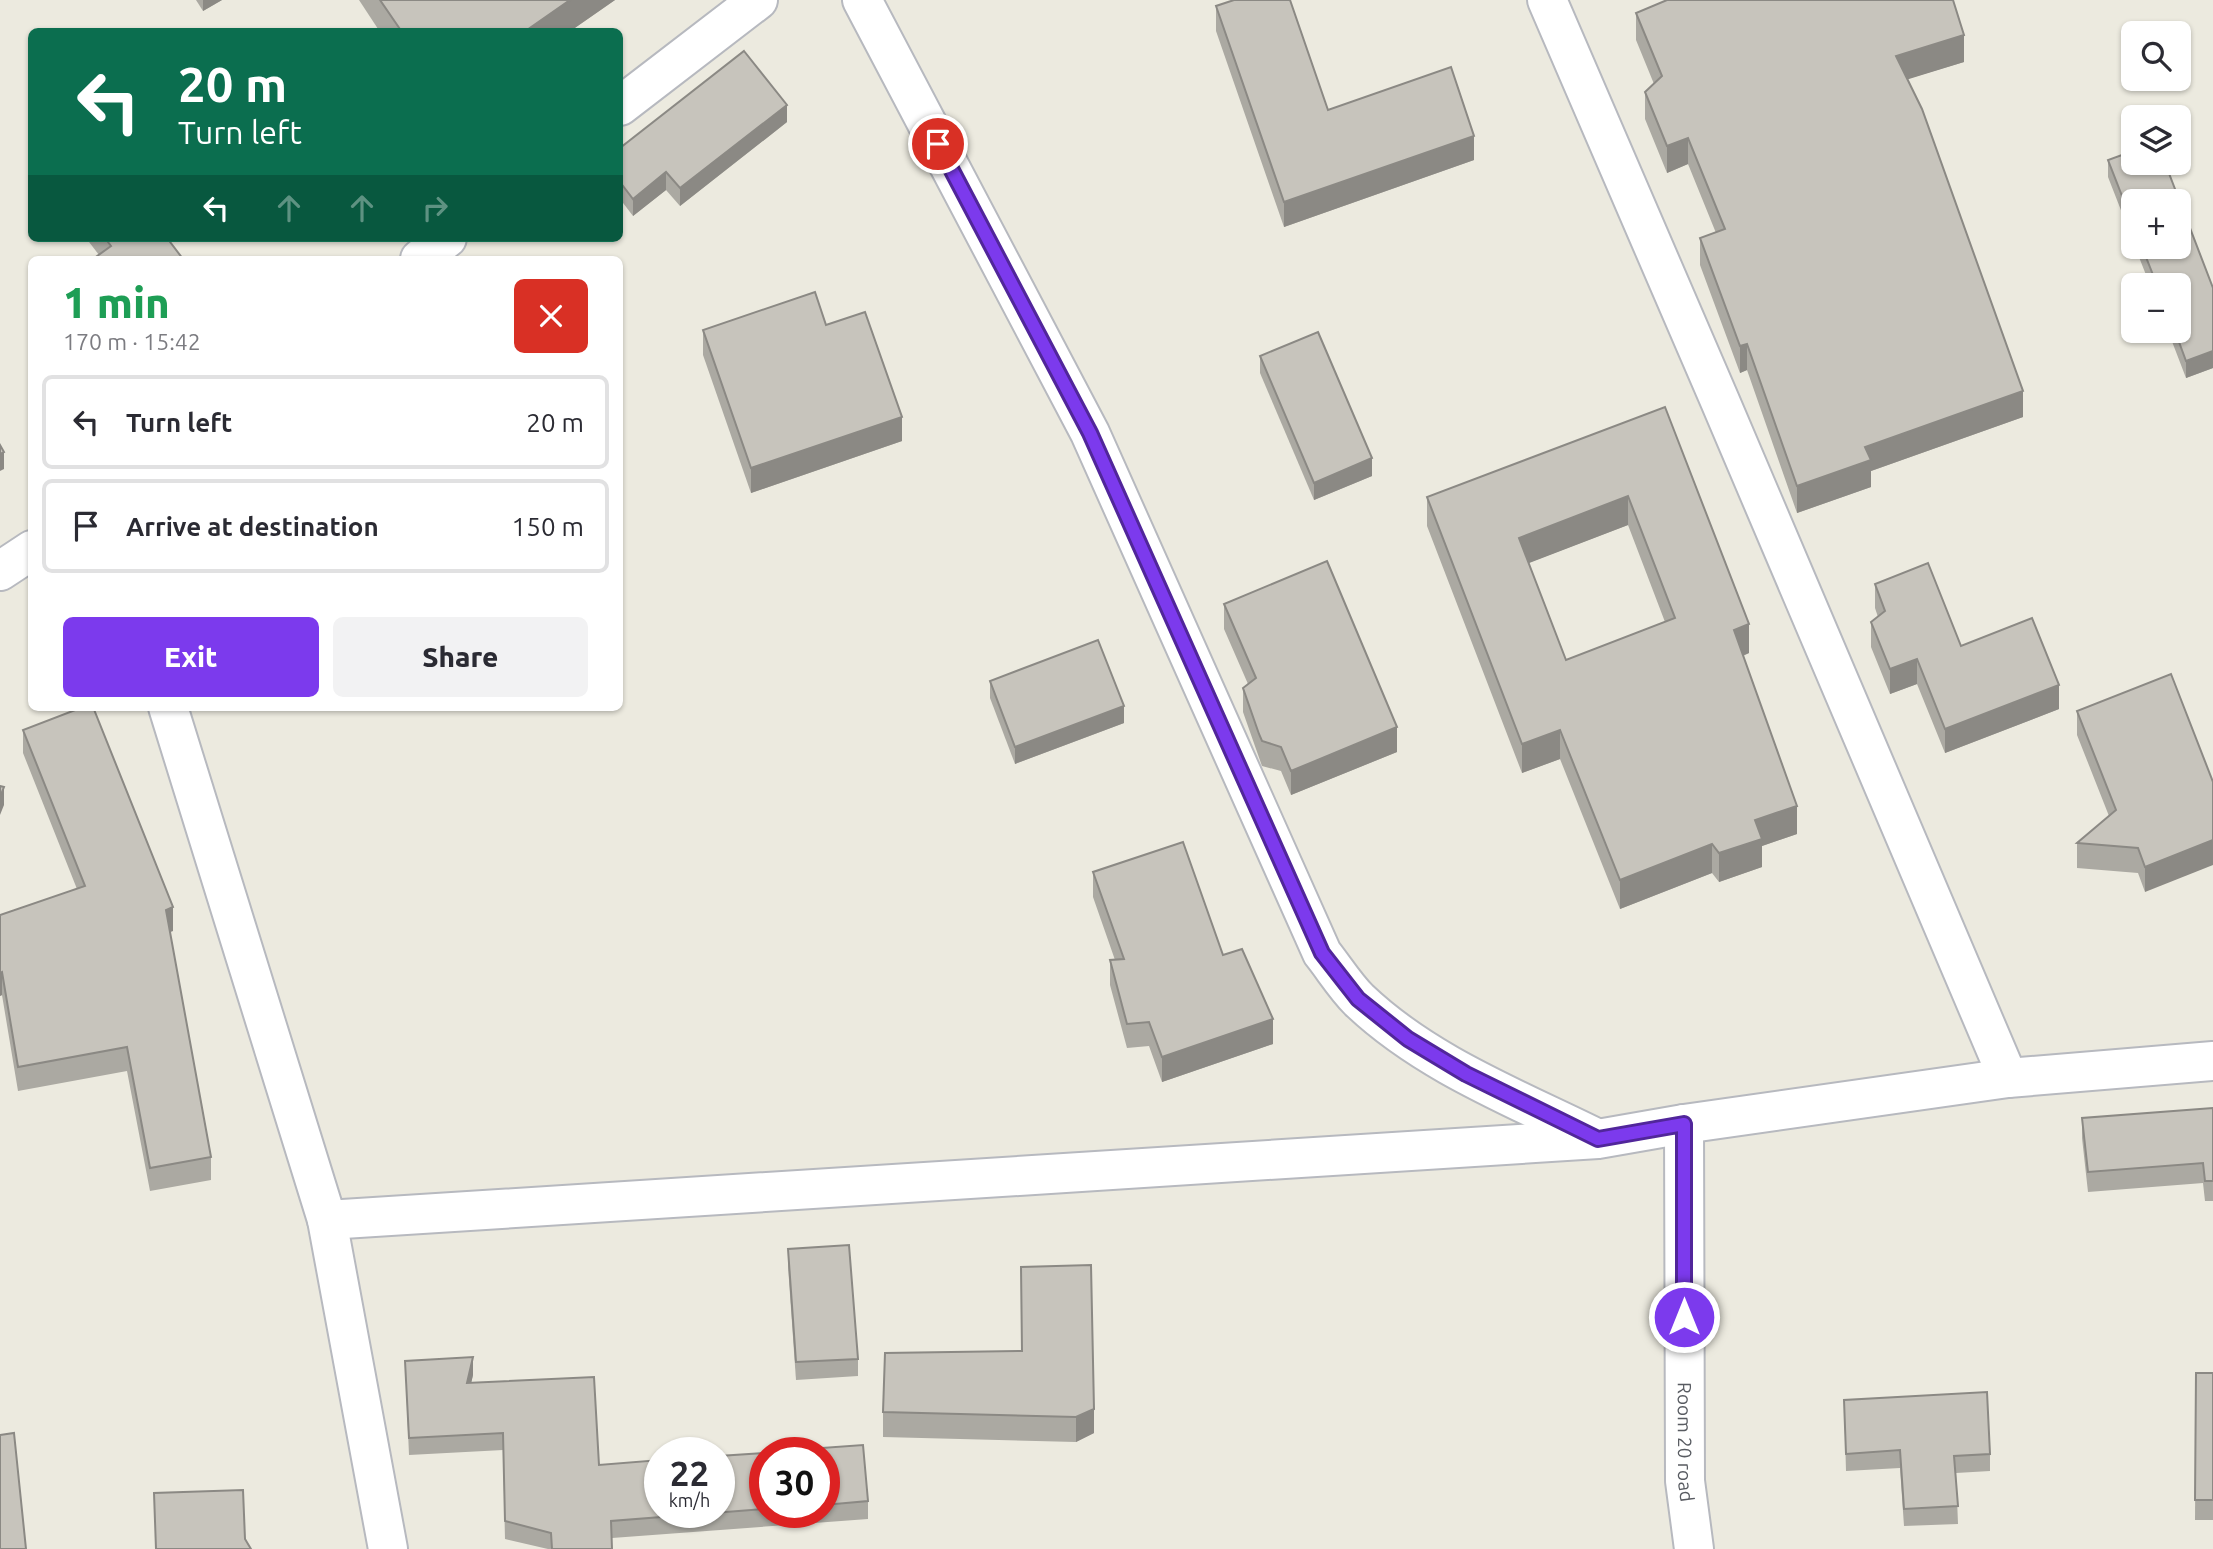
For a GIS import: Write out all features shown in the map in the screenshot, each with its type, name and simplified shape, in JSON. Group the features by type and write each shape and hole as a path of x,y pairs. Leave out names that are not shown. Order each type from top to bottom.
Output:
{"street":[{"path":"862,0 1090,433 1322,953 1358,999 1408,1039 1466,1074 1598,1139"},
{"path":"1547,0 2008,1078"},
{"path":"623,103 735,7"},
{"path":"424,256 442,242"},
{"path":"0,571 28,553"},
{"path":"169,711 327,1220 388,1549"},
{"path":"327,1220 1598,1139 1684,1124 2008,1078 2213,1061"},
{"name":"Room 20 road","path":"1684,1124 1685,1480 1694,1549"}],"building":[{"path":"380,0 570,0 530,28 399,28"},
{"path":"1234,0 1290,0 1328,110 1451,67 1474,136 1284,202 1216,6"},
{"path":"1667,0 1953,0 1964,35 1896,56 1922,109 2023,391 1865,447 1871,460 1797,486 1747,344 1740,346 1700,238 1725,229 1688,138 1667,146 1645,92 1662,76 1636,13"},
{"path":"744,51 787,105 680,188 666,172 633,199 623,186 623,146"},
{"path":"2121,155 2121,175 2170,175 2175,189 2121,189 2121,193 2108,160"},
{"path":"2191,231 2213,288 2213,351 2186,361 2179,343 2191,343 2191,273 2152,273 2147,259 2191,259"},
{"path":"108,242 170,242 181,256 97,256 111,246"},
{"path":"815,292 826,325 865,312 902,417 751,468 703,330"},
{"path":"1318,332 1372,458 1314,483 1260,356"},
{"path":"1665,407 1749,624 1734,630 1797,806 1755,820 1762,839 1719,853 1712,844 1620,880 1560,730 1522,744 1427,497","holes":["1628,496 1675,618 1566,660 1519,538"]},
{"path":"1327,561 1397,727 1291,771 1281,747 1262,741 1259,734 1243,688 1256,678 1224,604"},
{"path":"1928,563 1961,646 2032,618 2059,685 1945,729 1917,659 1890,669 1871,622 1885,611 1875,584"},
{"path":"1098,640 1124,706 1015,747 990,681"},
{"path":"2171,674 2213,782 2213,840 2145,867 2138,848 2077,843 2116,810 2077,711"},
{"path":"73,711 95,711 173,907 166,910 211,1157 150,1168 127,1047 18,1067 2,972 0,973 0,915 85,886 23,730"},
{"path":"1183,842 1223,955 1242,949 1273,1019 1162,1057 1149,1022 1127,1024 1110,960 1124,959 1093,872"},
{"path":"2213,1108 2213,1181 2205,1181 2203,1163 2088,1172 2082,1118"},
{"path":"849,1245 858,1359 796,1362 788,1249"},
{"path":"1091,1265 1094,1409 1076,1417 883,1412 885,1353 1022,1351 1021,1267"},
{"path":"473,1357 467,1383 594,1377 599,1465 644,1461 644,1518 611,1521 612,1549 552,1549 551,1533 505,1521 503,1433 409,1438 405,1361"},
{"path":"2196,1373 2213,1373 2213,1500 2195,1500"},
{"path":"1987,1392 1990,1454 1954,1456 1958,1506 1904,1509 1900,1450 1846,1454 1844,1400"},
{"path":"14,1433 26,1549 0,1549 0,1435"},
{"path":"863,1445 868,1501 840,1504 840,1447"},
{"path":"749,1454 749,1510 735,1511 735,1455"},
{"path":"243,1490 245,1539 251,1549 156,1549 154,1493"}],"route":[{"path":"938,144 1090,433 1322,953 1358,999 1408,1039 1466,1074 1598,1139 1684,1124 1684,1317"}]}
